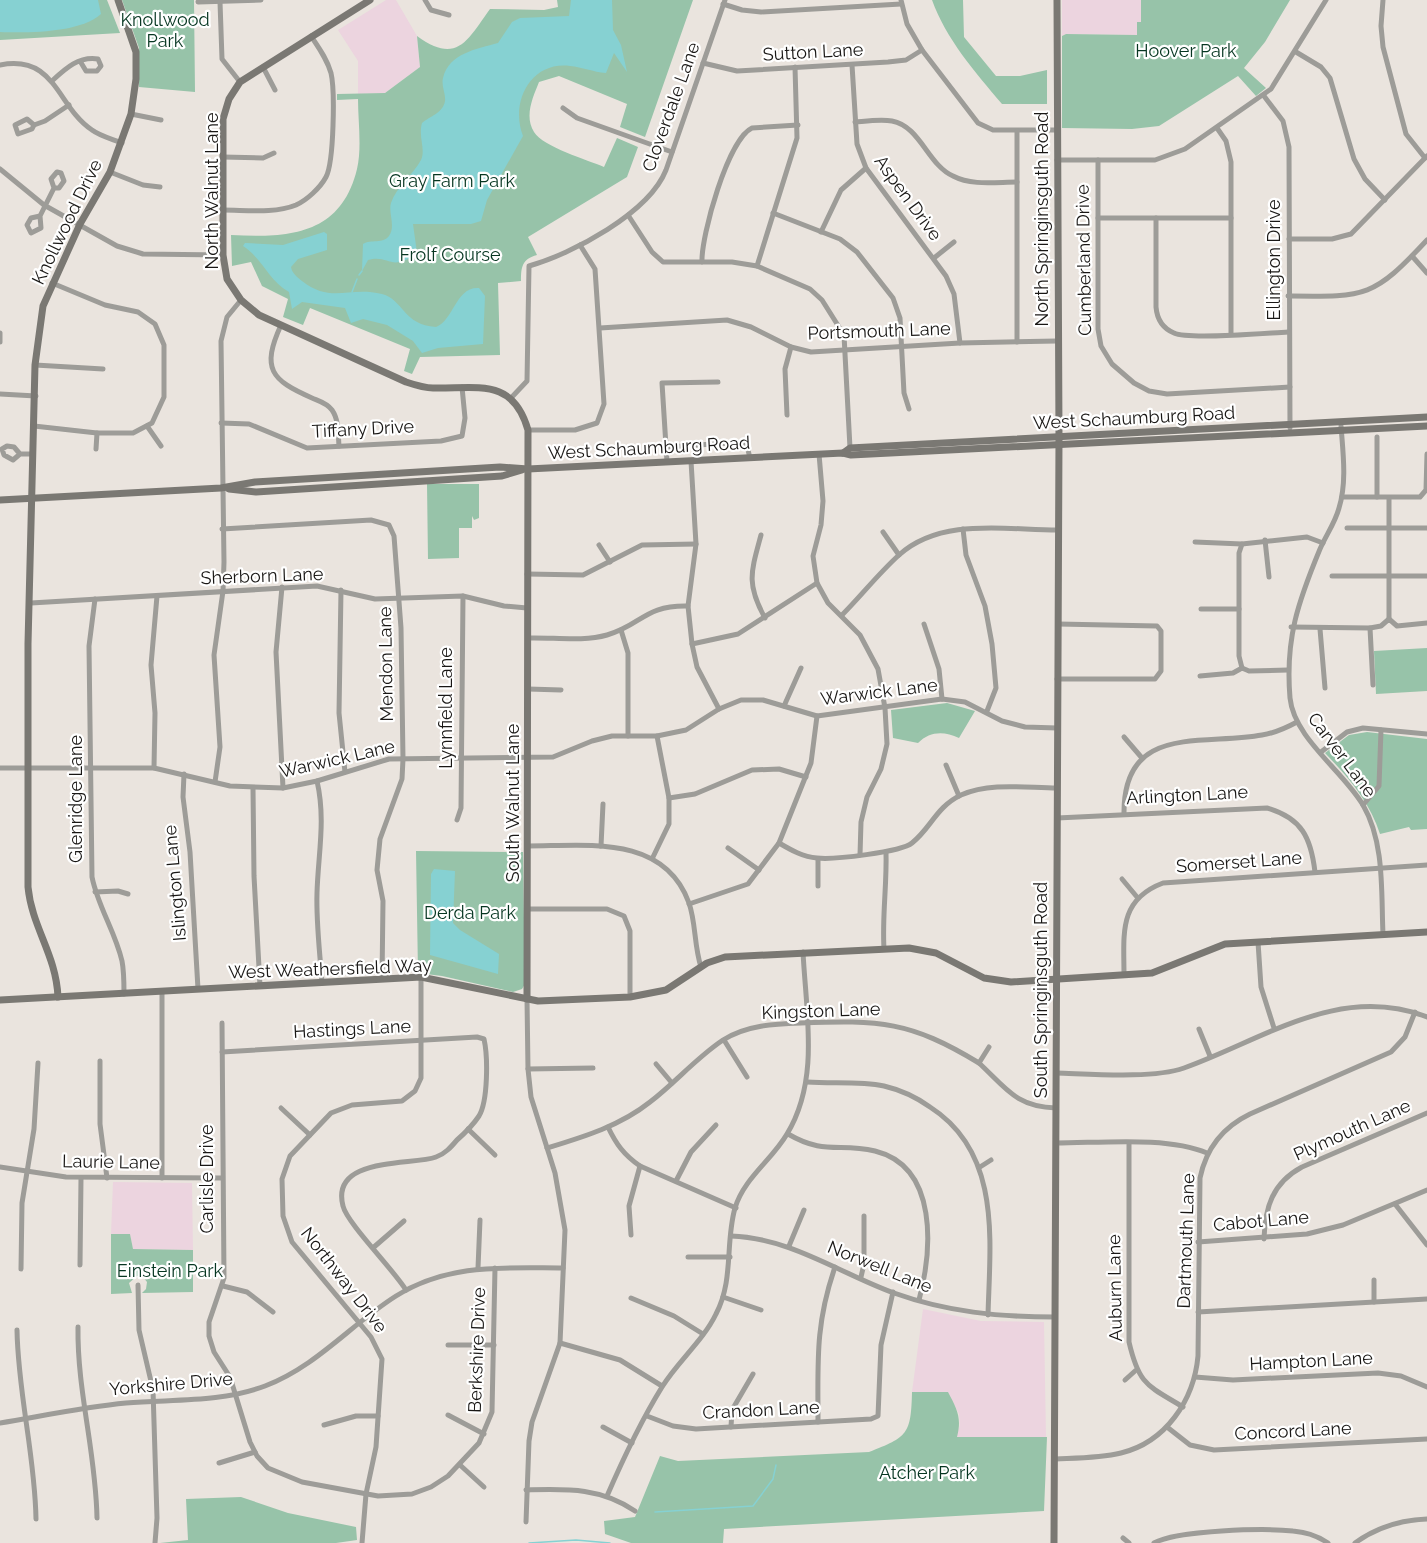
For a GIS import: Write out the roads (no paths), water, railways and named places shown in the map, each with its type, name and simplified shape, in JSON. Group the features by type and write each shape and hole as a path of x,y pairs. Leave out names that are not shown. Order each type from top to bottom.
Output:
{"street":[{"name":"Knollwood Drive","path":"58,997 54,962 29,900 27,768 32,454 36,365 43,306 80,224 110,171 131,114 136,79 136,52 118,0"},
{"path":"198,2 261,0"},
{"name":"North Walnut Lane","path":"370,0 240,82 225,109 223,255 227,279 241,300 259,315 406,382 431,389 489,387 511,398"},
{"path":"425,0 431,10 448,15"},
{"name":"North Springinsguth Road","path":"1058,0 1059,441"},
{"path":"1057,160 1163,158 1177,153 1264,96 1296,52 1326,0"},
{"path":"1289,239 1345,237 1357,230 1426,157 1406,134 1383,47 1381,32 1383,0"},
{"path":"220,2 222,59 240,82"},
{"path":"724,2 742,10 761,12 901,2 907,24 922,50 978,123 993,130 1057,130"},
{"name":"Cloverdale Lane","path":"511,398 527,381 530,266 558,258 628,215 654,192 664,176 724,2"},
{"path":"223,210 273,210 296,205 312,194 326,176 332,154 331,75 326,60 311,36"},
{"name":"Sutton Lane","path":"703,63 729,70 899,62 922,50"},
{"path":"1296,52 1321,67 1330,78 1359,170 1385,200"},
{"path":"53,80 69,65 80,61"},
{"name":"Aspen Drive","path":"852,64 858,149 866,168 934,258 954,294 960,343"},
{"path":"0,65 32,66 53,80 69,105 92,130 122,143"},
{"path":"263,67 275,90"},
{"path":"757,266 796,146 798,125 795,68"},
{"name":"Ellington Drive","path":"1264,96 1279,114 1288,139 1288,332 1291,429"},
{"path":"34,125 45,121 69,105"},
{"path":"563,108 576,118 672,152"},
{"path":"131,114 161,120"},
{"path":"855,122 888,120 901,124 911,132 937,165 955,178 974,182 1017,182"},
{"path":"702,262 703,238 735,144 746,131 752,128 798,125"},
{"path":"1217,128 1230,154 1231,334"},
{"path":"1017,131 1017,342"},
{"path":"223,157 263,158 274,153"},
{"name":"Cumberland Drive","path":"1098,160 1098,329 1101,346 1112,364 1134,383 1149,391 1167,394 1290,387"},
{"path":"821,232 841,190 866,168"},
{"path":"110,171 143,185 160,188"},
{"path":"1,172 44,206 117,246 143,254 223,255"},
{"path":"40,216 54,188"},
{"path":"773,213 840,239 857,252 893,298 900,318 904,393 909,409"},
{"path":"628,215 652,252 663,262 757,266 810,289 822,300 844,335 847,451"},
{"path":"1098,218 1231,218"},
{"path":"1156,218 1156,307 1158,319 1166,329 1186,336 1288,332"},
{"path":"1288,296 1340,297 1365,292 1387,280 1427,240"},
{"path":"934,258 954,242"},
{"path":"528,430 575,430 597,423 604,404 595,269 580,244"},
{"path":"1412,256 1427,273"},
{"path":"34,426 97,434 133,432 147,426 160,410 164,390 164,345 155,324 138,312 105,305 52,283"},
{"path":"215,782 220,747 214,655 223,591 222,328 227,317 241,300"},
{"name":"Portsmouth Lane","path":"600,328 727,320 751,327 791,347 811,352 960,343 1057,341"},
{"path":"280,325 270,353 276,376 284,386 329,406 336,417 339,446"},
{"path":"0,333 0,342"},
{"path":"787,416 785,369 791,347"},
{"path":"36,365 103,369"},
{"path":"667,462 662,383 718,382"},
{"name":"Tiffany Drive","path":"221,423 249,424 302,447 441,441 462,436 465,418 462,387"},
{"path":"0,394 36,396"},
{"path":"511,398 524,414 528,430 528,469"},
{"name":"West Schaumburg Road","path":"1291,429 1341,422 1427,417"},
{"name":"Carver Lane","path":"1341,422 1344,465 1341,497 1333,526 1298,600 1291,627 1288,670 1291,702 1297,722 1363,805 1373,828 1379,868 1383,934"},
{"path":"147,426 161,446"},
{"name":"West Schaumburg Road","path":"0,500 221,488 267,481 500,467 528,469 1291,429 1342,430 1427,426"},
{"path":"96,449 97,434"},
{"path":"1377,437 1377,497"},
{"name":"South Springinsguth Road","path":"1054,1543 1059,441"},
{"path":"665,447 746,442 750,458"},
{"path":"20,454 32,454"},
{"path":"819,454 823,501 821,525 813,555 817,583 828,603 860,635 878,669 885,708 887,744 863,813 860,855"},
{"path":"1341,497 1389,498 1425,495 1427,454"},
{"path":"691,461 696,544 688,606 692,644 697,667 719,709"},
{"name":"South Walnut Lane","path":"526,1522 526,1490 532,1422 560,1343 564,1230 560,1194 534,1108 528,1070 528,469"},
{"path":"1291,627 1370,628 1381,626 1389,619 1389,498"},
{"name":"Mendon Lane","path":"222,529 371,520 389,525 395,542 399,599 403,759 402,779 380,839 377,870 383,912 382,980"},
{"path":"1347,528 1427,528"},
{"path":"842,615 899,555 931,536 963,530 1057,530"},
{"path":"963,530 966,555 985,606 992,644 996,688 987,711"},
{"path":"883,532 899,555"},
{"path":"761,535 752,567 752,595 765,618"},
{"path":"1195,542 1242,544 1307,537 1323,543"},
{"path":"1266,540 1269,577"},
{"path":"599,544 610,562"},
{"path":"527,574 582,575 642,545 696,544"},
{"path":"1242,544 1239,553 1239,656 1242,668"},
{"path":"1332,576 1427,576"},
{"path":"692,644 738,634 817,583"},
{"name":"Sherborn Lane","path":"31,603 317,586 375,599 463,596 504,606 527,608"},
{"path":"282,587 276,652 283,788"},
{"path":"341,590 339,713 345,772"},
{"path":"154,768 155,713 151,665 157,596"},
{"name":"Lynnfield Lane","path":"458,820 461,808 463,596"},
{"name":"Glenridge Lane","path":"94,599 89,646 92,866 95,892 122,962 124,994"},
{"path":"528,638 592,637 621,630 649,611 670,606 688,606"},
{"path":"1201,609 1239,609"},
{"path":"1389,619 1397,626 1427,623"},
{"path":"924,624 939,669 942,699"},
{"path":"1057,679 1155,679 1161,671 1161,631 1157,626 1058,624"},
{"path":"1370,628 1373,685"},
{"path":"1320,629 1325,687"},
{"path":"621,630 628,651 628,736"},
{"path":"784,706 801,668"},
{"path":"1242,668 1249,671 1288,670"},
{"path":"1200,676 1233,673 1242,668"},
{"path":"528,690 561,690"},
{"name":"Warwick Lane","path":"0,768 154,768 253,788 283,788 316,782 381,761 553,757 592,741 628,736 657,736 686,730 719,709 741,700 763,700 817,716 942,699 965,702 987,711 1002,721 1025,727 1057,728"},
{"path":"689,904 748,884 779,843 806,777 817,716"},
{"path":"1124,814 1128,781 1142,758 1167,744 1264,735 1297,722"},
{"path":"1322,752 1347,732 1363,728 1427,734"},
{"path":"1363,805 1379,786 1381,730"},
{"path":"653,857 669,824 669,798 657,736"},
{"path":"1124,737 1142,758"},
{"path":"946,765 959,796"},
{"path":"669,798 695,794 752,770 779,769 806,777"},
{"name":"Islington Lane","path":"184,774 183,797 190,852 198,989"},
{"path":"316,782 321,799 323,833 317,896 322,983"},
{"path":"253,788 254,876 260,986"},
{"path":"779,843 799,854 818,859 886,852 910,845 935,815 959,796 989,788 1057,788"},
{"path":"601,846 603,804"},
{"name":"Arlington Lane","path":"1057,818 1267,808 1284,814 1304,831 1312,846 1315,872"},
{"path":"528,846 620,847 653,857 669,870 689,904 696,951 701,967"},
{"path":"728,848 759,870"},
{"path":"884,949 882,911 887,889 886,852"},
{"path":"818,859 818,886"},
{"name":"Somerset Lane","path":"1137,897 1155,886 1171,881 1427,865"},
{"path":"1122,879 1137,897 1129,910 1124,926 1124,975"},
{"path":"95,892 118,891 128,894"},
{"path":"528,909 607,909 624,916 630,932 630,997"},
{"name":"West Weathersfield Way","path":"0,1000 421,977 527,999 630,997 647,996 666,990 701,967 731,956 884,949 929,950 977,976 999,981 1057,980 1124,975 1165,969 1220,945 1427,932"},
{"path":"1258,942 1262,993 1274,1028"},
{"path":"607,1496 662,1386 716,1316 730,1275 731,1236 736,1208 746,1185 788,1134 799,1112 807,1082 807,1023 803,952"},
{"name":"Northway Drive","path":"362,1543 366,1494 375,1454 382,1359 375,1343 297,1249 283,1220 283,1172 290,1156 331,1113 342,1107 398,1102 411,1096 421,1078 421,977"},
{"path":"162,991 162,1178"},
{"path":"1056,1073 1154,1073 1182,1069 1274,1028 1326,1012 1387,1007 1415,1012 1427,1017"},
{"name":"Dartmouth Lane","path":"1056,1459 1121,1453 1145,1443 1167,1427 1182,1407 1195,1377 1200,1178 1207,1153 1222,1133 1241,1118 1391,1052 1403,1040 1415,1012"},
{"name":"Kingston Lane","path":"547,1148 608,1128 649,1104 724,1040 760,1026 864,1021 886,1023 945,1042 979,1063 1021,1102 1036,1107 1056,1108"},
{"name":"Carlisle Drive","path":"222,1023 223,1286 210,1322 209,1336 214,1352 230,1377 255,1452 268,1468 286,1477 366,1494"},
{"path":"1199,1029 1210,1056"},
{"name":"Hastings Lane","path":"222,1052 483,1038 485,1043 484,1101 479,1115 468,1130"},
{"path":"724,1040 747,1077"},
{"path":"979,1063 989,1047"},
{"path":"100,1061 100,1117 107,1178"},
{"path":"21,1269 21,1209 36,1107 38,1063"},
{"path":"656,1064 672,1083"},
{"path":"528,1070 593,1068"},
{"path":"807,1082 876,1085 907,1094 945,1116 968,1144 980,1167 989,1212 988,1315"},
{"path":"281,1108 310,1135"},
{"name":"Plymouth Lane","path":"1264,1239 1265,1217 1270,1201 1279,1185 1290,1175 1302,1167 1427,1113"},
{"path":"676,1181 692,1152 716,1125"},
{"path":"608,1128 616,1145 626,1157 640,1166 736,1208"},
{"path":"406,1290 345,1211 342,1197 347,1183 374,1165 439,1156 468,1130 495,1155"},
{"path":"788,1134 815,1147 877,1151 896,1159 914,1177 926,1210 926,1273 919,1300"},
{"path":"1056,1143 1180,1144 1207,1153"},
{"name":"Auburn Lane","path":"1129,1143 1129,1342 1136,1371"},
{"path":"980,1167 991,1160"},
{"path":"631,1235 629,1206 640,1166"},
{"name":"Laurie Lane","path":"0,1167 26,1173 81,1178 222,1179"},
{"path":"81,1178 81,1265"},
{"name":"Cabot Lane","path":"1198,1242 1264,1239 1307,1234 1343,1225 1427,1190"},
{"path":"1395,1204 1427,1245"},
{"path":"789,1246 804,1210"},
{"path":"861,1277 864,1216"},
{"path":"478,1268 480,1220"},
{"path":"374,1247 404,1221"},
{"name":"Norwell Lane","path":"731,1236 754,1237 789,1246 893,1292 964,1313 1055,1317"},
{"path":"688,1257 730,1257"},
{"path":"818,1422 819,1329 825,1297 835,1267"},
{"name":"Yorkshire Drive","path":"0,1424 85,1408 154,1401 199,1400 235,1395 266,1386 301,1369 406,1290 439,1275 478,1268 563,1268"},
{"name":"Berkshire Drive","path":"366,1494 386,1496 412,1494 438,1483 459,1465 484,1434 493,1405 495,1268"},
{"path":"1374,1280 1374,1302"},
{"path":"138,1285 139,1330 151,1376 154,1401 157,1518 155,1543"},
{"path":"223,1286 248,1292 273,1312"},
{"name":"Crandon Lane","path":"647,1416 673,1426 696,1429 871,1419 878,1416 883,1334 893,1292"},
{"path":"723,1297 761,1310"},
{"path":"631,1298 674,1316 703,1334"},
{"path":"1198,1312 1427,1299"},
{"path":"78,1327 79,1365 95,1470 97,1518"},
{"path":"17,1330 18,1365 34,1466 36,1519"},
{"path":"560,1343 620,1360 662,1386"},
{"path":"448,1345 494,1345"},
{"path":"1125,1380 1136,1371 1149,1386 1182,1407"},
{"name":"Hampton Lane","path":"1195,1377 1233,1380 1378,1372 1401,1376 1427,1387"},
{"path":"731,1426 732,1410 753,1374"},
{"path":"448,1415 484,1434"},
{"path":"324,1425 356,1416 378,1416"},
{"path":"603,1427 632,1443"},
{"name":"Concord Lane","path":"1167,1427 1186,1443 1214,1450 1427,1439"},
{"path":"219,1463 255,1452"},
{"path":"459,1465 484,1487"},
{"path":"526,1490 575,1489 607,1496 635,1511"},
{"path":"1355,1543 1396,1522 1427,1519"},
{"path":"1154,1543 1174,1536 1282,1530 1302,1532 1328,1543"},
{"path":"1123,1538 1130,1543"}],"water":[{"path":"0,0 98,0 101,14 80,25 67,28 39,32 0,32"},
{"path":"571,0 612,0 613,30 621,45 627,72 614,53 606,73 570,66 556,66 534,77 522,98 519,110 523,136 487,200 481,221 471,224 413,224 417,253 401,262 368,260 362,271 363,244 384,240 391,232 390,211 393,197 421,160 422,123 444,105 443,78 451,63 465,53 498,43 512,22 520,18 569,16"},
{"path":"324,232 327,234 327,250 298,259 291,267 302,281 322,292 382,294 395,301 417,322 436,327 447,318 465,292 479,288 485,296 483,344 438,348 422,353 413,341 387,325 363,319 351,323 345,308 302,302 292,309 289,292 276,282 256,257 243,246 245,243 283,245"},
{"path":"434,869 455,871 453,923 460,930 499,954 498,974 430,955 431,874"}],"waterway":[{"path":"359,275 362,271"},
{"path":"352,292 357,279"},
{"path":"655,1512 753,1506 773,1479 776,1465"},
{"path":"529,1543 576,1540 610,1543"}],"park label":[{"name":"Knollwood Park","path":"165,30"},
{"name":"Hoover Park","path":"1186,51"},
{"name":"Gray Farm Park","path":"452,181"},
{"name":"Frolf Course","path":"450,255"},
{"name":"Derda Park","path":"470,913"},
{"name":"Einstein Park","path":"170,1271"},
{"name":"Atcher Park","path":"927,1473"}]}
